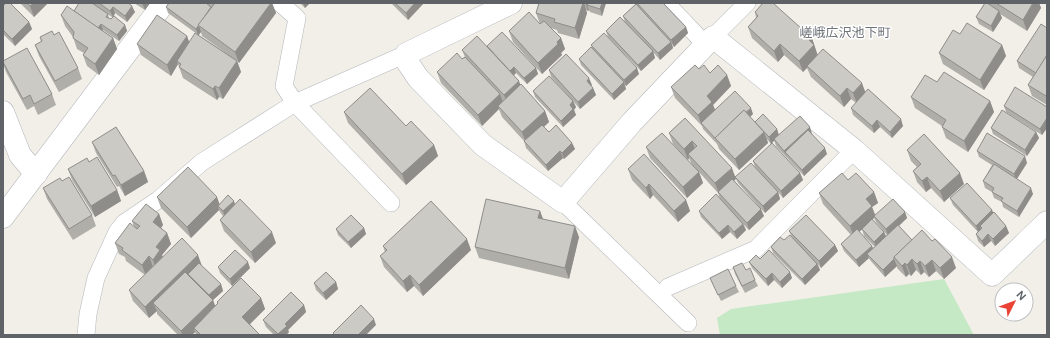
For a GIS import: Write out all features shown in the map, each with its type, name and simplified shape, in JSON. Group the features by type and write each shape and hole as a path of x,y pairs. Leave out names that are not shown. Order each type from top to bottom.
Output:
{"street":[{"path":"3,217 164,3"},
{"path":"511,3 406,54 408,63 418,78 483,145 563,202 632,122 709,41 854,150 992,275 1047,222"},
{"path":"3,112 20,155 36,174"}],"lane":[{"path":"280,3 297,18 284,86 295,103 391,203"},
{"path":"666,3 709,41 747,3"},
{"path":"86,335 88,314 96,278 117,232 124,223 158,200 202,162 295,103 406,54"},
{"path":"668,287 756,249 854,150"},
{"path":"563,202 688,323"}],"green space":[{"path":"944,279 974,335 720,335 717,318 731,309"}],"building":[{"path":"6,3 10,3 29,22 12,39 3,30 3,6"},
{"path":"27,3 34,3 30,6"},
{"path":"79,3 92,3 108,14 106,17 111,19 114,16 125,25 117,35 101,24 98,28 74,11"},
{"path":"99,3 128,3 132,6 125,16 113,7 110,11"},
{"path":"169,3 206,3 211,7 196,29 166,7"},
{"path":"215,3 271,3 235,52 198,25"},
{"path":"395,3 415,3 406,13"},
{"path":"539,3 583,3 575,28 554,22 555,19 536,13"},
{"path":"588,3 602,3 600,9 587,5"},
{"path":"637,3 663,3 686,27 671,40"},
{"path":"763,3 773,3 812,38 809,40 814,45 799,61 780,44 774,51 748,27 758,16 755,12"},
{"path":"985,3 999,11 991,26 976,17"},
{"path":"996,3 1033,3 1023,20"},
{"path":"636,4 671,42 658,53 623,16"},
{"path":"67,6 113,38 95,64 83,55 88,48 73,38 74,32 61,15"},
{"path":"529,12 540,24 544,21 561,38 557,42 558,44 538,63 509,31"},
{"path":"157,15 187,36 167,65 137,44"},
{"path":"620,17 653,51 638,65 606,31"},
{"path":"967,23 1002,45 980,80 939,53 953,30 960,34"},
{"path":"1041,24 1047,28 1047,55 1036,73 1017,61"},
{"path":"52,31 54,35 59,32 78,68 55,81 35,45 42,41 40,37"},
{"path":"502,32 536,68 524,78 514,67 510,71 487,46"},
{"path":"195,33 237,61 219,88 215,86 213,89 179,67 181,64 177,61"},
{"path":"604,33 637,68 624,80 591,45"},
{"path":"477,36 519,81 504,95 462,50"},
{"path":"591,47 624,82 612,94 579,59"},
{"path":"27,48 52,94 34,104 30,95 23,99 3,62"},
{"path":"823,49 862,83 853,93 847,88 840,96 807,66"},
{"path":"457,53 462,59 465,57 500,94 478,115 437,72"},
{"path":"566,54 589,78 587,81 593,88 578,102 549,70"},
{"path":"1047,55 1047,94 1046,96 1028,85"},
{"path":"695,65 699,69 704,65 710,73 718,65 727,75 707,96 712,102 698,115 671,87"},
{"path":"944,72 990,101 964,141 942,127 946,120 911,97 925,75 937,82"},
{"path":"549,76 573,101 570,105 573,109 561,121 533,91"},
{"path":"521,84 545,111 522,132 498,106"},
{"path":"1015,87 1047,107 1047,118 1040,129 1004,106"},
{"path":"370,88 406,126 411,121 434,145 402,174 344,112"},
{"path":"868,89 901,119 890,132 877,120 872,126 851,108"},
{"path":"735,91 751,108 746,112 744,110 715,138 701,123"},
{"path":"744,110 764,132 735,159 715,138"},
{"path":"1002,110 1036,132 1025,150 991,128"},
{"path":"763,114 777,129 769,137 755,122"},
{"path":"800,116 810,127 784,151 774,139"},
{"path":"685,118 732,168 715,183 688,154 697,146 692,141 684,149 669,133"},
{"path":"542,125 549,132 556,125 572,143 562,153 560,151 546,165 524,141"},
{"path":"116,127 144,171 121,185 115,175 113,176 92,142"},
{"path":"808,130 825,148 802,170 785,152"},
{"path":"662,133 699,172 683,187 646,147"},
{"path":"987,133 1025,156 1014,174 977,151"},
{"path":"924,134 960,173 940,191 927,177 922,181 913,171 921,164 907,150"},
{"path":"772,143 800,173 781,191 753,161"},
{"path":"644,154 686,200 674,211 649,184 646,188 628,169"},
{"path":"97,157 117,190 91,206 68,169 87,158 89,162"},
{"path":"751,163 778,192 763,206 735,177"},
{"path":"994,164 1031,188 1017,211 1001,201 1003,198 992,192 994,188 983,181"},
{"path":"188,167 217,197 187,227 157,197"},
{"path":"842,173 848,180 856,173 874,192 866,199 872,206 850,226 819,193"},
{"path":"69,177 92,215 69,229 43,188 60,178 62,181"},
{"path":"732,179 761,209 747,223 718,192"},
{"path":"967,183 992,210 976,226 950,198"},
{"path":"716,194 743,224 734,232 728,225 719,233 699,211"},
{"path":"228,195 234,201 223,211 218,206"},
{"path":"240,199 272,232 251,252 220,220"},
{"path":"486,199 540,211 538,218 575,226 565,268 475,247"},
{"path":"893,199 905,212 886,229 874,216"},
{"path":"431,201 467,239 419,285 410,275 403,281 380,256 387,250 383,246"},
{"path":"146,204 159,214 153,222 167,233 156,247 160,250 153,260 149,256 142,265 115,243 130,223 137,229 140,226 132,221"},
{"path":"994,212 1006,226 993,239 988,234 982,241 976,234 982,228 980,226"},
{"path":"351,215 364,228 348,242 336,229"},
{"path":"806,215 835,245 819,261 789,231"},
{"path":"872,219 884,232 874,242 862,229"},
{"path":"898,225 912,240 883,270 867,254"},
{"path":"857,229 872,246 856,260 841,244"},
{"path":"922,230 932,241 935,239 952,257 940,268 932,260 925,266 920,261 917,264 912,259 907,265 905,263 902,266 894,257"},
{"path":"790,235 817,264 802,279 771,247 780,237 784,240"},
{"path":"182,238 198,255 145,307 129,290"},
{"path":"235,250 248,262 230,279 218,267"},
{"path":"769,250 790,272 780,282 772,273 766,279 749,262 756,255 760,259"},
{"path":"199,263 221,284 209,295 188,274"},
{"path":"742,263 746,270 750,268 755,280 742,286 733,267"},
{"path":"728,269 736,286 718,295 710,278"},
{"path":"185,272 213,300 181,331 153,303"},
{"path":"326,272 336,282 323,293 314,283"},
{"path":"241,278 261,298 242,317 260,335 201,335 194,328"},
{"path":"291,292 304,305 285,324 287,326 278,334 263,320"},
{"path":"361,305 374,319 358,335 335,335 333,333"}],"district":[{"name":"嵯峨広沢池下町","path":"845,32"}]}
